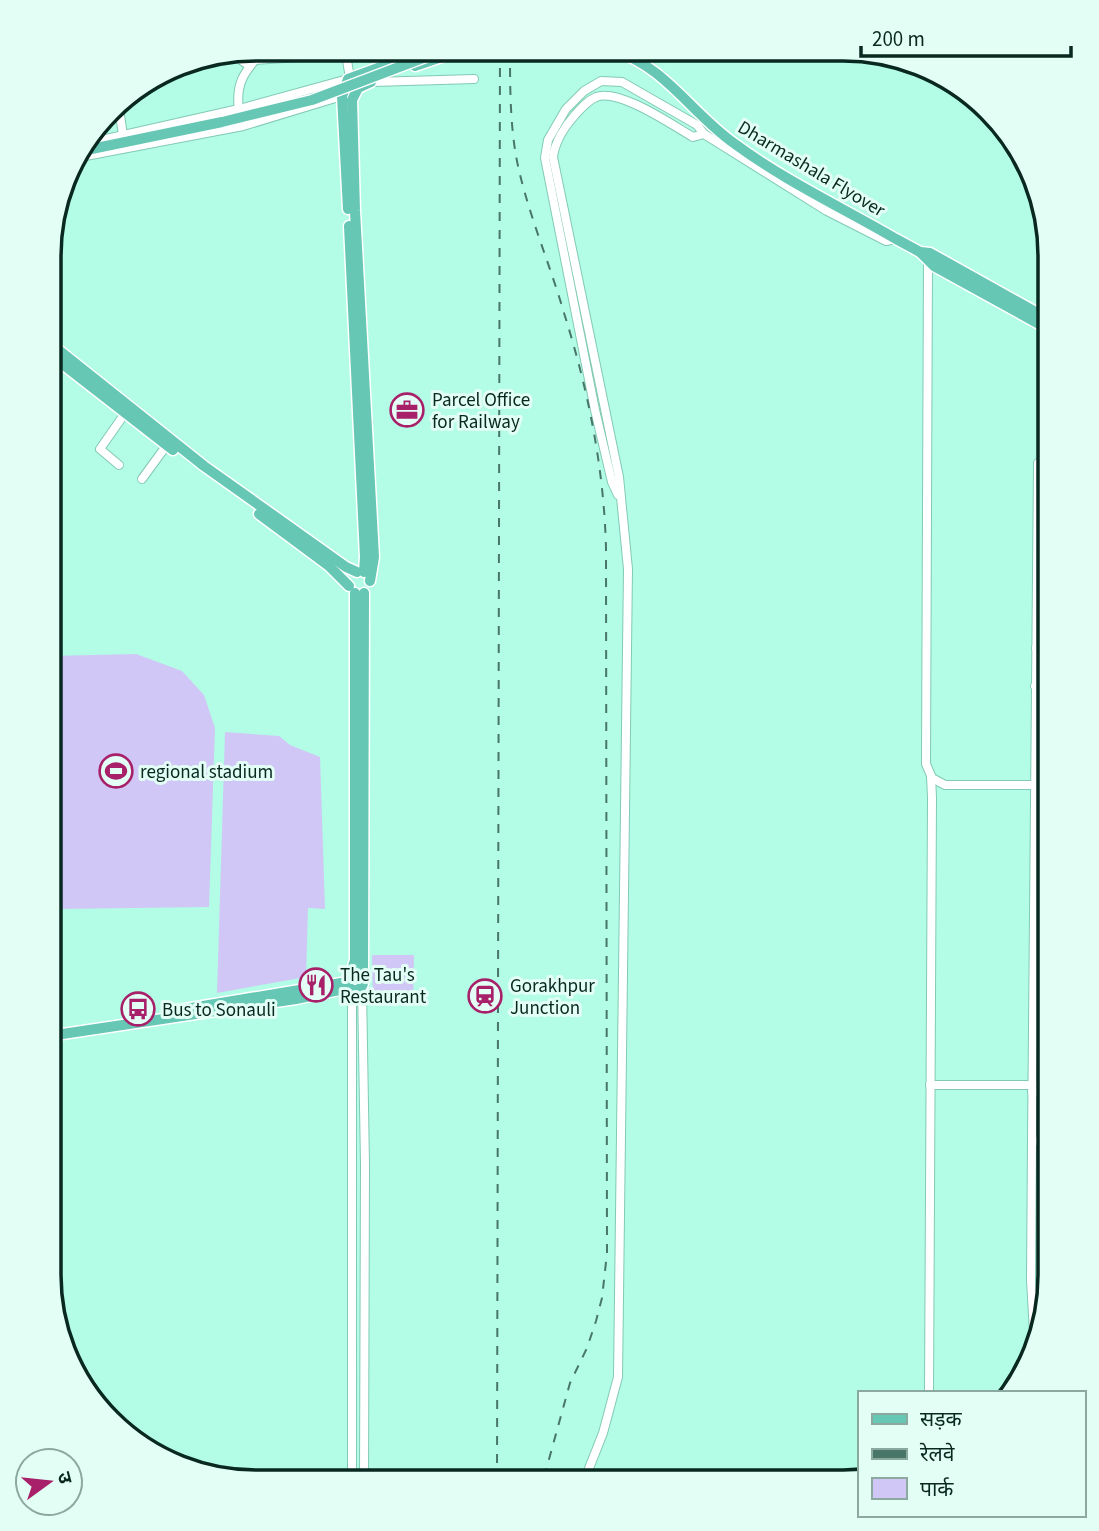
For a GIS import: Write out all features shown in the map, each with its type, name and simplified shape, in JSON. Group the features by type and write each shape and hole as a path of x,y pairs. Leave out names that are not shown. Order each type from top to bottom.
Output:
{"main road":[{"path":"356,591 370,586 364,575 342,96 349,78 396,61"},
{"path":"95,148 312,100 415,61"},
{"path":"364,575 374,557 355,211 352,100 358,88 431,61"},
{"name":"Dharmashala Flyover","path":"641,61 734,144 925,256"},
{"path":"925,256 1038,314"},
{"path":"925,256 1038,323"},
{"path":"61,353 128,410"},
{"path":"61,362 128,410 329,566 356,591"},
{"path":"169,442 346,567 364,575"},
{"path":"354,984 356,591 352,575 364,575"},
{"path":"61,1029 354,984"},
{"path":"61,1034 296,999 354,984"}],"street":[{"path":"248,62 264,61"},
{"path":"100,141 239,109 349,78 346,61"},
{"path":"243,126 238,88 251,63"},
{"path":"373,82 474,79"},
{"path":"620,497 612,482 595,410 545,164 545,149 552,128 566,109 591,85 612,80 622,82 697,125 704,134 827,211 886,242 896,239"},
{"path":"90,155 243,126 342,96"},
{"path":"588,1470 603,1433 618,1377 628,569 619,477 554,164 554,148 571,119 587,102 597,96 617,96 693,137 704,134"},
{"path":"120,116 123,135"},
{"path":"925,256 926,764 932,778 945,785 1035,785"},
{"path":"118,465 100,449 128,410"},
{"path":"142,479 169,442"},
{"path":"1033,1316 1032,1089 1038,495"},
{"path":"929,1391 930,774"},
{"path":"352,1470 354,984"},
{"path":"354,984 365,1165 364,1470"},
{"path":"930,1084 1037,1090"},
{"path":"1032,1141 1037,1141"}],"green space":[{"path":"136,654 182,671 204,695 215,728 209,907 61,909 61,656"},
{"path":"225,732 279,736 290,745 320,757 325,909 308,908 306,977 217,993"},
{"path":"372,955 414,955 413,1003 373,1003"}],"railway":[{"path":"497,1470 500,61"},
{"path":"510,61 511,116 516,156 526,196 573,342 587,400 602,488 606,548 607,1253 602,1298 596,1321 587,1348 570,1383 546,1470"}],"place":[{"name":"Parcel Office for Railway","path":"407,410"},
{"name":"regional stadium","path":"116,771"},
{"name":"The Tau's Restaurant","path":"316,985"},
{"name":"Gorakhpur Junction","path":"485,996"},
{"name":"Bus to Sonauli","path":"138,1009"}]}
